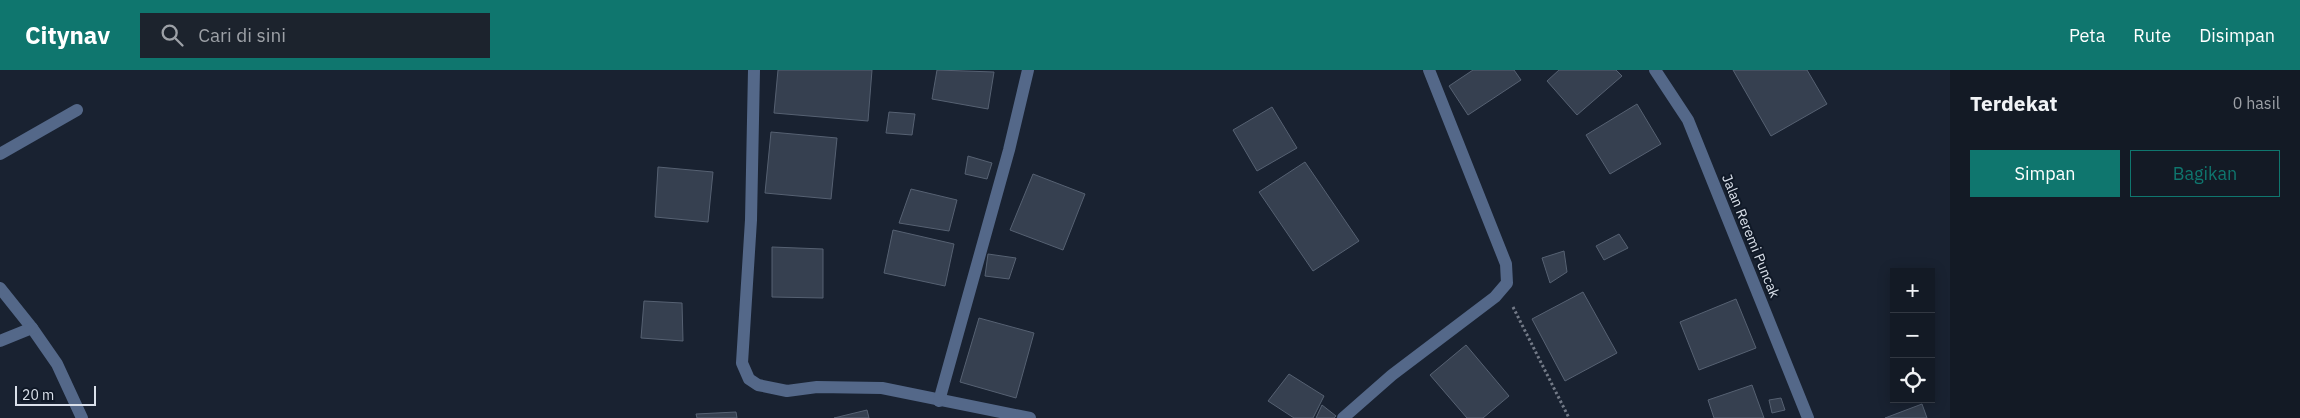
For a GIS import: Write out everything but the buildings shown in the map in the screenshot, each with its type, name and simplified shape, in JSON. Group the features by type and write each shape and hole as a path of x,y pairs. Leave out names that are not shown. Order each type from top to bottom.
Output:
{"street":[{"path":"754,70 751,220 742,363 749,379 758,385 787,391 817,387 882,388 1030,418"},
{"path":"939,401 1009,150 1028,70"},
{"path":"1343,418 1392,375 1495,297 1504,288 1508,277 1506,264 1428,70"},
{"name":"Jalan Reremi Puncak","path":"1655,70 1688,120 1808,418"},
{"path":"0,154 77,110"},
{"path":"0,288 32,328 57,364 82,418"},
{"path":"0,341 32,328"}],"path":[{"path":"1504,288 1569,418"}]}
